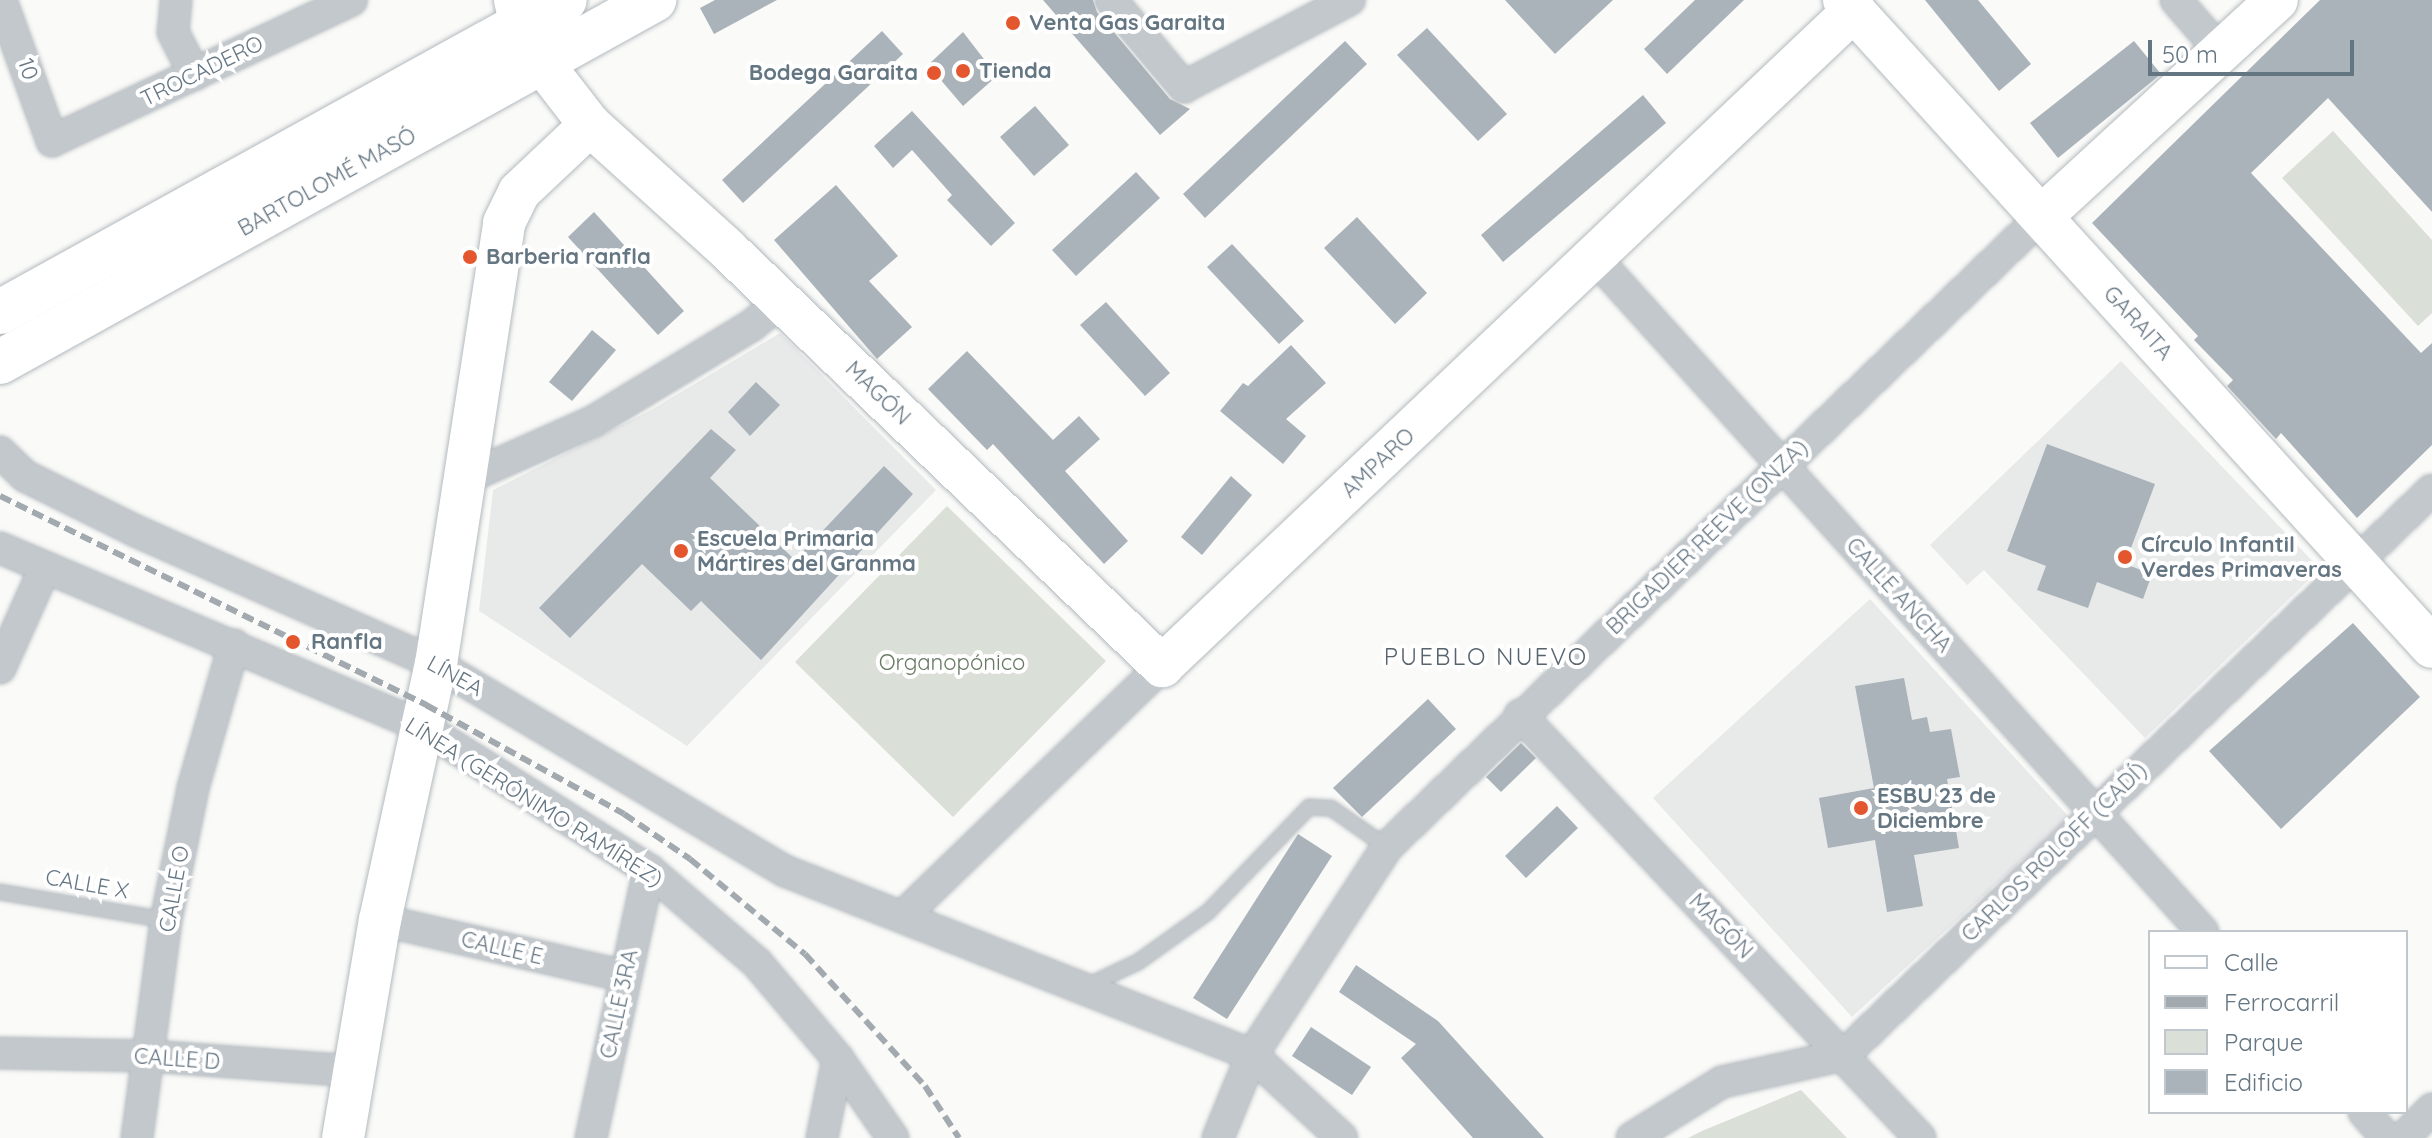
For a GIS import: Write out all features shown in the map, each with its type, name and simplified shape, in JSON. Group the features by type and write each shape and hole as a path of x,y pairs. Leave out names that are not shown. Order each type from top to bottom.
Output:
{"main road":[{"name":"BARTOLOMÉ MASÓ","path":"0,312 518,12 565,0"},
{"name":"BARTOLOMÉ MASÓ","path":"0,362 654,0"}],"street":[{"name":"10","path":"1,0 52,141"},
{"path":"176,0 173,32 195,75"},
{"name":"TROCADERO","path":"52,141 195,75 309,9 351,0"},
{"path":"1111,0 1184,87 1349,0"},
{"path":"2176,0 2221,52"},
{"name":"BRIGADIER REEVE (ONZA)","path":"1218,1138 1252,1055 1387,847 1520,715 2042,216 2277,0"},
{"name":"GARAITA","path":"1849,5 2432,647"},
{"name":"AMPARO","path":"903,916 1162,666 1596,259 1849,5"},
{"path":"343,1138 380,920 436,664 504,223 519,192 590,125 542,63 518,12"},
{"name":"MAGÓN","path":"590,125 782,301 1162,666"},
{"name":"CALLE ANCHA","path":"1596,259 2201,930"},
{"path":"464,479 594,421 751,326 782,301"},
{"name":"LÍNEA","path":"0,452 25,476 136,531 436,664 785,871 903,916 1080,990 1252,1055"},
{"name":"CARLOS ROLOFF (CADÍ)","path":"1844,1055 2432,490"},
{"name":"LÍNEA (GERÓNIMO RAMÍREZ)","path":"0,548 421,726 649,870 757,963 838,1059 893,1138"},
{"path":"0,668 45,568"},
{"name":"CALLE O","path":"137,1138 166,920 193,788 234,645"},
{"name":"MAGÓN","path":"1520,715 1920,1138"},
{"name":"CALLE 3RA","path":"591,1138 649,870"},
{"name":"CALLE E","path":"380,920 624,976"},
{"name":"CALLE D","path":"0,1053 150,1056 354,1071"},
{"path":"1252,1055 1342,1138"},
{"path":"1632,1138 1722,1082 1844,1055"},
{"path":"822,1138 838,1059"},
{"path":"2403,1138 2432,1109"},
{"path":"2366,1114 2387,1138"}],"lane":[{"path":"1080,990 1138,962 1208,912 1309,807 1331,808 1387,847"},
{"name":"CALLE X","path":"0,892 166,920"}],"shaded area":[{"name":"Escuela Primaria Mártires del Granma","path":"780,333 936,490 687,746 479,611 493,490 651,410"},
{"name":"Círculo Infantil Verdes Primaveras","path":"2121,361 2320,569 2145,738 1984,570 1967,585 1930,545"},
{"name":"ESBU 23 de Diciembre","path":"1870,599 2069,817 1852,1017 1653,798"}],"green space":[{"path":"2333,131 2432,240 2432,313 2418,326 2282,178"},
{"name":"Organopónico","path":"947,506 1106,661 953,817 795,662"},
{"path":"1801,1090 1847,1138 1688,1138 1702,1131"}],"building":[{"path":"715,0 777,0 714,34 700,8"},
{"path":"1043,0 1093,0 1097,12 1170,99 1190,109 1160,135"},
{"path":"1505,0 1613,0 1555,54"},
{"path":"1695,0 1744,0 1667,74 1644,49"},
{"path":"1925,0 1978,0 2031,64 1999,91"},
{"path":"2320,0 2432,0 2432,212 2328,98 2251,173 2421,353 2432,343 2432,445 2357,518 2281,433 2276,439 2227,386 2233,380 2194,340 2198,336 2092,223"},
{"path":"1427,28 1507,114 1478,141 1397,55"},
{"path":"882,31 903,54 743,203 722,180"},
{"name":"Tienda","path":"963,32 997,76 963,106 928,65"},
{"path":"1345,41 1367,64 1205,218 1183,194"},
{"path":"2134,41 2161,74 2058,158 2030,123"},
{"path":"1643,95 1666,123 1503,262 1481,235"},
{"path":"1035,106 1069,145 1034,176 1000,137"},
{"path":"912,111 1015,223 991,246 947,200 952,195 912,150 893,168 874,146"},
{"path":"1136,172 1160,198 1076,276 1052,250"},
{"path":"836,185 898,256 869,281 912,327 877,359 774,240"},
{"path":"594,212 684,311 658,335 568,237"},
{"path":"1357,217 1427,293 1395,324 1324,248"},
{"path":"1232,244 1304,321 1279,344 1207,267"},
{"path":"1106,302 1170,373 1145,396 1080,325"},
{"path":"592,330 616,350 572,401 549,382"},
{"path":"1291,345 1326,383 1286,419 1306,436 1283,464 1220,411 1243,383 1248,386"},
{"path":"967,351 1053,440 1079,416 1100,439 1065,471 1128,541 1104,564 993,444 987,450 928,389"},
{"path":"756,382 780,405 750,436 728,412"},
{"path":"711,429 736,450 710,478 795,560 884,466 913,494 761,660 701,601 691,611 642,564 570,638 539,608"},
{"path":"2047,444 2155,484 2125,564 2152,574 2143,599 2097,582 2088,608 2037,590 2046,566 2007,551"},
{"path":"1231,476 1252,495 1202,555 1181,537"},
{"path":"2353,623 2420,697 2281,829 2209,751"},
{"path":"1904,678 1912,720 1927,717 1930,732 1951,729 1960,777 1947,779 1959,848 1914,855 1923,906 1887,912 1875,840 1828,848 1819,798 1874,788 1855,686"},
{"path":"1428,699 1456,729 1362,817 1333,788"},
{"path":"1521,743 1536,758 1501,792 1486,777"},
{"path":"1557,806 1578,828 1526,878 1505,856"},
{"path":"1298,834 1332,856 1227,1019 1193,998"},
{"path":"1356,965 1438,1021 1544,1138 1473,1138 1401,1058 1416,1044 1339,992"},
{"path":"1311,1027 1371,1067 1352,1095 1292,1056"}],"railway":[{"path":"0,496 426,705 624,814 690,859 805,954 925,1086 959,1138"}],"place":[{"name":"Venta Gas Garaita","path":"1013,23"},
{"name":"Tienda","path":"963,71"},
{"name":"Bodega Garaita","path":"934,73"},
{"name":"Barberia ranfla","path":"470,257"},
{"name":"Escuela Primaria Mártires del Granma","path":"681,551"},
{"name":"Círculo Infantil Verdes Primaveras","path":"2125,557"},
{"name":"Ranfla","path":"293,642"},
{"name":"ESBU 23 de Diciembre","path":"1861,808"}],"district":[{"name":"PUEBLO NUEVO","path":"1486,657"}]}
